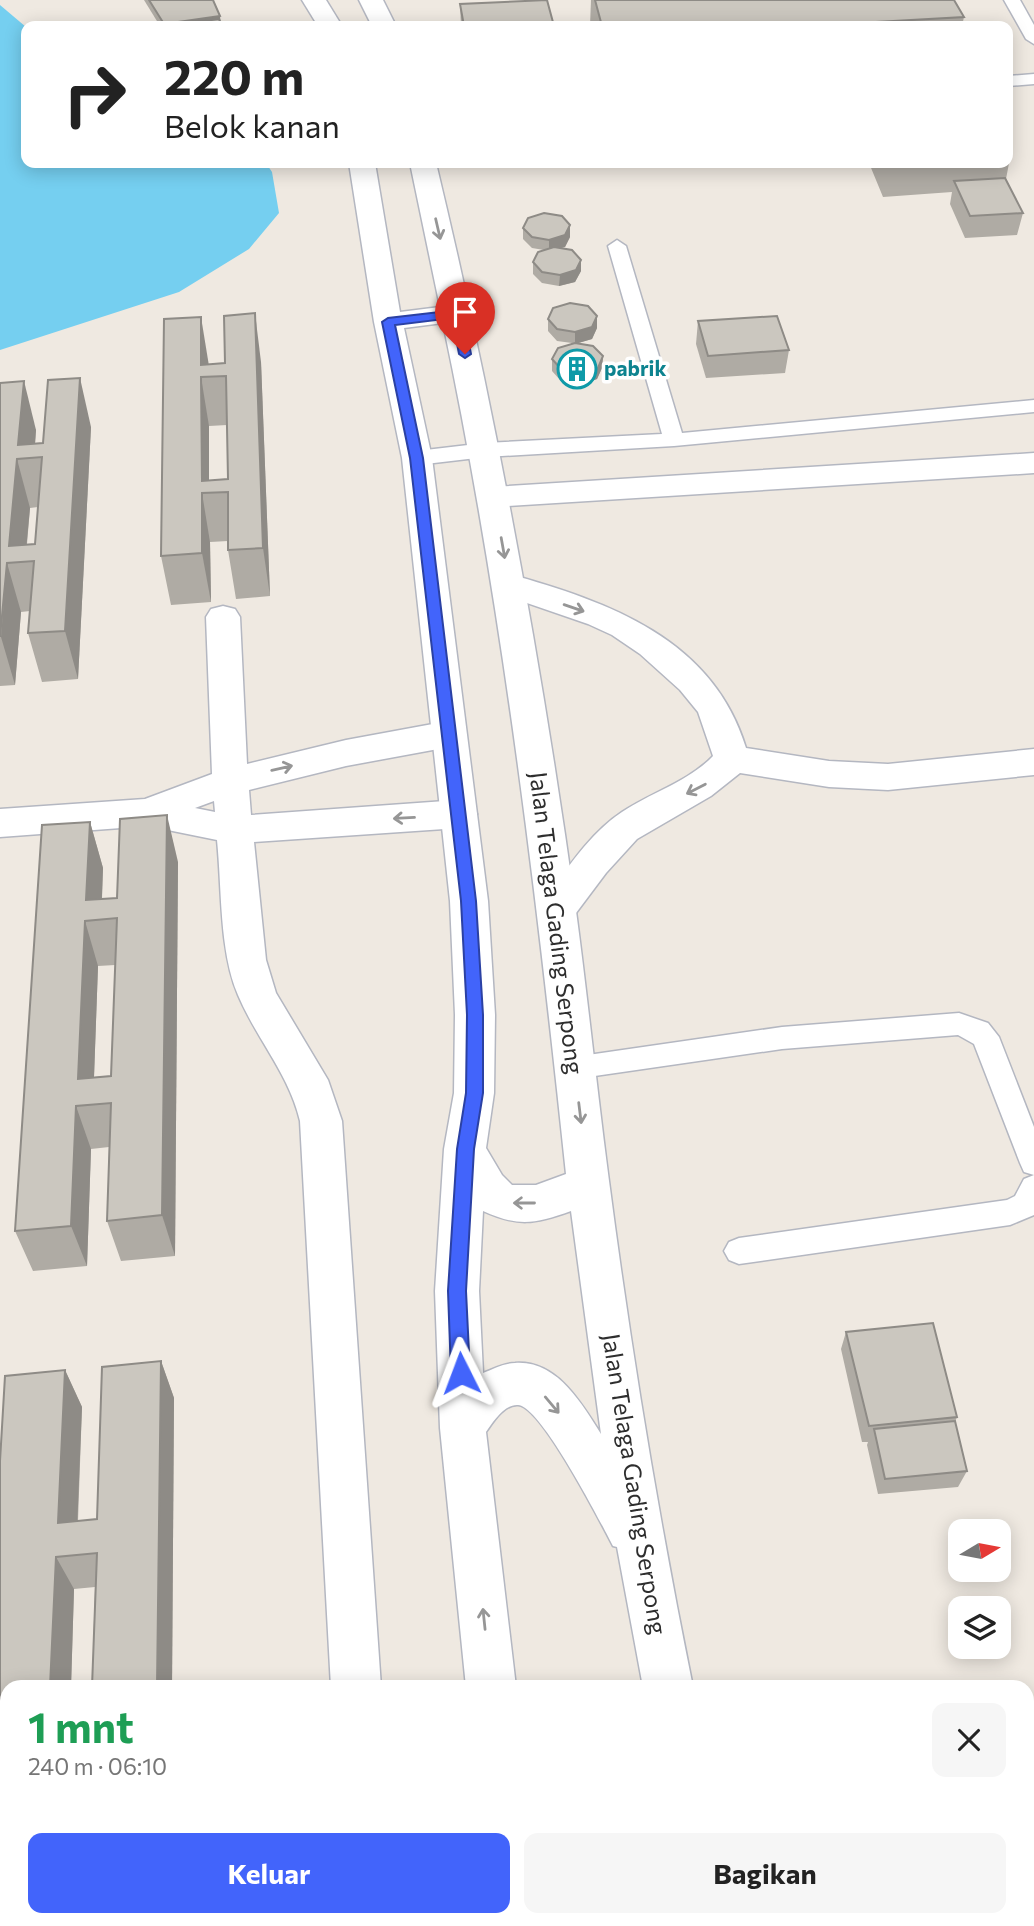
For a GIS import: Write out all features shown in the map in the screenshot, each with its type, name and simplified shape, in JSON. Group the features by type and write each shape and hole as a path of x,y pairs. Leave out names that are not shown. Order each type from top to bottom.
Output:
{"main road":[{"path":"314,0 327,21"},
{"path":"371,0 382,21"},
{"path":"363,168 388,322 416,458 468,901 475,1015 474,1093 465,1149 457,1291 463,1428 490,1680"},
{"name":"Jalan Telaga Gading Serpong","path":"424,168 485,450 509,585 556,911 588,1184 642,1548 667,1680"},
{"path":"388,322 457,313"},
{"path":"493,497 1034,463"},
{"path":"509,585 613,621 651,646 683,673 710,703 723,729 732,760"},
{"path":"222,617 230,781 247,960 257,994 314,1092 321,1121 356,1680"},
{"path":"148,812 230,781 449,734"},
{"path":"556,911 614,838 634,822 704,785 732,760 841,775 885,777 936,775 1034,762"},
{"path":"0,823 148,812 234,830 458,814"},
{"path":"465,1149 488,1190 510,1203 541,1202 561,1197 588,1184"},
{"path":"463,1428 481,1399 505,1384 531,1385 549,1399 565,1421 642,1548"}],"lane":[{"path":"1012,0 1034,39"},
{"path":"1013,81 1034,79"},
{"path":"617,246 674,440"},
{"path":"416,458 485,450 674,440 1034,406"},
{"path":"574,1068 768,1040 959,1024 978,1031 985,1037 1034,1163"},
{"path":"739,1251 1010,1212 1025,1205 1034,1188"}],"water":[{"path":"0,5 21,23 21,168 269,168 279,213 249,249 179,292 0,350"}],"building":[{"path":"149,0 213,0 220,16 185,21 162,21"},
{"path":"547,0 553,21 463,21 460,4"},
{"path":"595,0 954,0 964,17 893,21 601,21"},
{"path":"1005,178 1023,213 970,216 954,181"},
{"path":"544,213 562,216 570,225 565,235 549,240 532,237 523,228 528,218"},
{"path":"554,247 572,250 581,260 576,270 560,275 542,272 533,262 538,252"},
{"path":"570,303 588,306 597,316 592,327 575,332 557,329 548,319 553,308"},
{"path":"255,313 263,548 228,550 228,492 202,493 202,553 161,556 164,319 201,317 201,365 225,363 224,316","holes":["226,376 228,479 202,481 201,377"]},
{"path":"777,316 789,350 708,356 698,321"},
{"path":"575,343 593,346 603,356 598,368 581,373 562,370 552,359 558,348"},
{"path":"80,378 65,631 28,633 34,561 7,563 0,637 0,383 24,381 18,445 43,443 48,380","holes":["42,457 35,544 9,546 17,459"]},
{"path":"167,815 162,1215 107,1221 111,1103 76,1106 71,1226 15,1231 42,825 90,822 86,900 117,898 120,819","holes":["117,918 111,1076 78,1079 85,921"]},
{"path":"933,1323 957,1417 869,1426 846,1332"},
{"path":"161,1361 157,1680 92,1680 97,1553 56,1557 50,1680 0,1680 0,1461 5,1376 65,1370 58,1523 97,1519 102,1367"},
{"path":"955,1421 967,1471 885,1479 874,1429"}],"place":[{"name":"pabrik","path":"577,369"}],"route":[{"path":"461,1373 457,1291 465,1149 474,1093 475,1015 468,901 416,458 388,322 457,313 465,354"}]}
